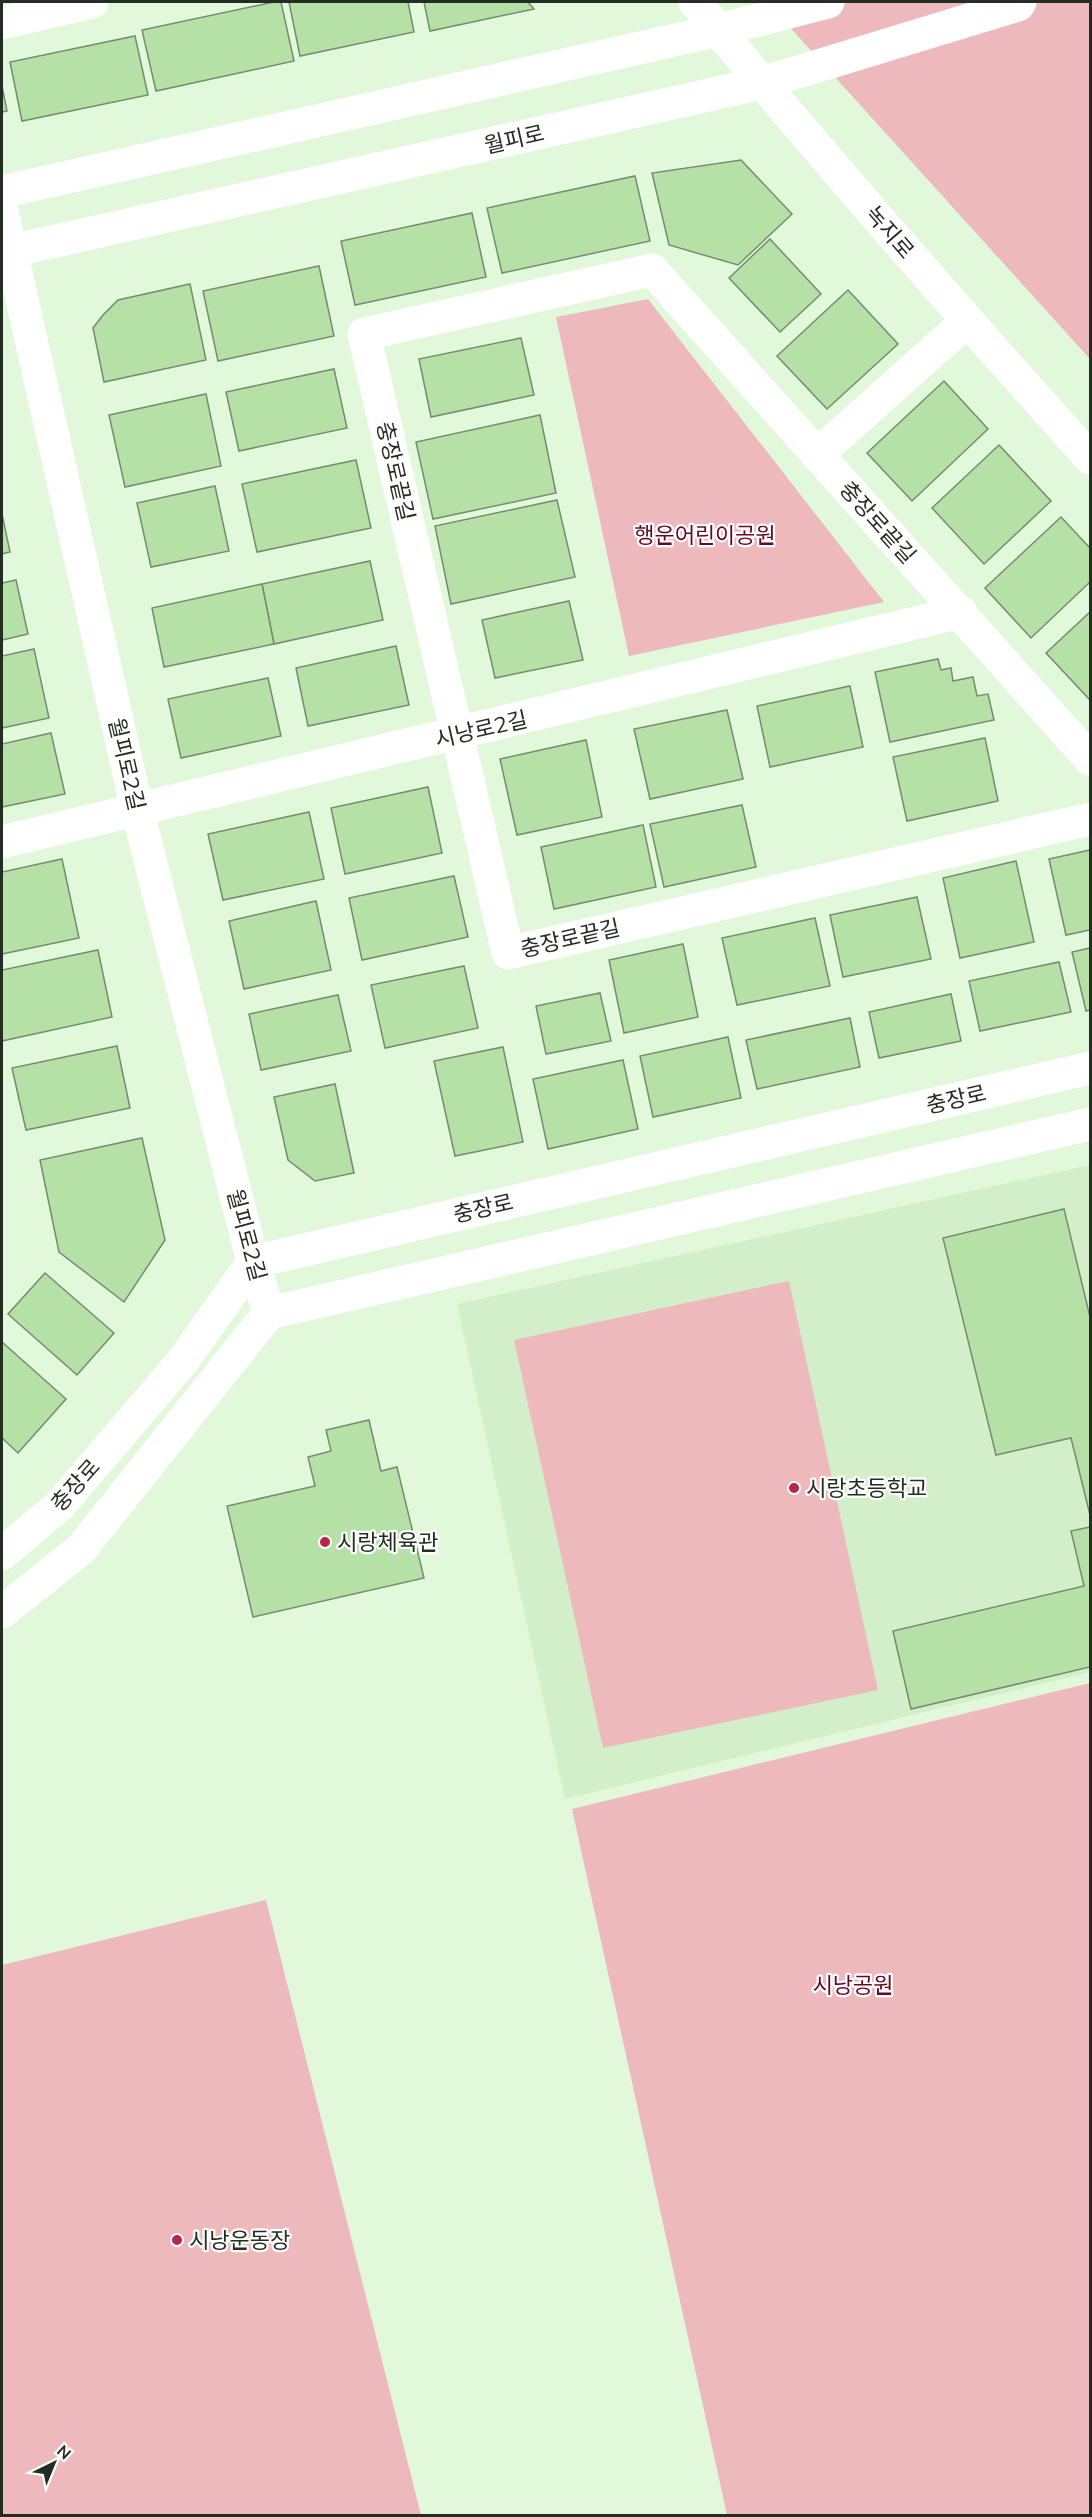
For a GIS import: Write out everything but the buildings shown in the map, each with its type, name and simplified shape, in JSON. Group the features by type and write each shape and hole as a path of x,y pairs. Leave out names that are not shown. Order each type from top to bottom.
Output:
{"street":[{"path":"2,23 92,2"},
{"name":"녹지로","path":"695,2 762,84 967,321 1090,458"},
{"path":"2,192 719,30 828,2"},
{"name":"월피로","path":"5,252 762,84 1020,2"},
{"name":"월피로2길","path":"2,211 5,252 137,809 253,1262 269,1312"},
{"name":"충장로끝길","path":"1090,759 961,612 652,270 364,334 508,952 1090,819"},
{"path":"817,455 967,321"},
{"name":"시낭로2길","path":"2,842 458,735 961,612"},
{"name":"충장로","path":"2,1554 59,1506 182,1362 253,1262 1090,1068"},
{"path":"269,1312 1090,1124"},
{"name":"충장로","path":"2,1612 81,1550 269,1312"}],"shaded area":[{"name":"시랑초등학교","path":"1090,1165 1090,1672 565,1799 457,1304"}],"green space":[{"path":"767,2 1090,2 1090,359"},
{"name":"행운어린이공원","path":"648,299 884,602 629,656 556,317"},
{"path":"789,1281 878,1690 603,1748 514,1340"},
{"name":"시낭공원","path":"1090,1683 1090,2515 727,2515 572,1809"},
{"name":"시낭운동장","path":"266,1900 421,2515 2,2515 2,1965"}],"place":[{"name":"시랑초등학교","path":"794,1488"},
{"name":"시랑체육관","path":"325,1542"},
{"name":"시낭운동장","path":"177,2240"}]}
